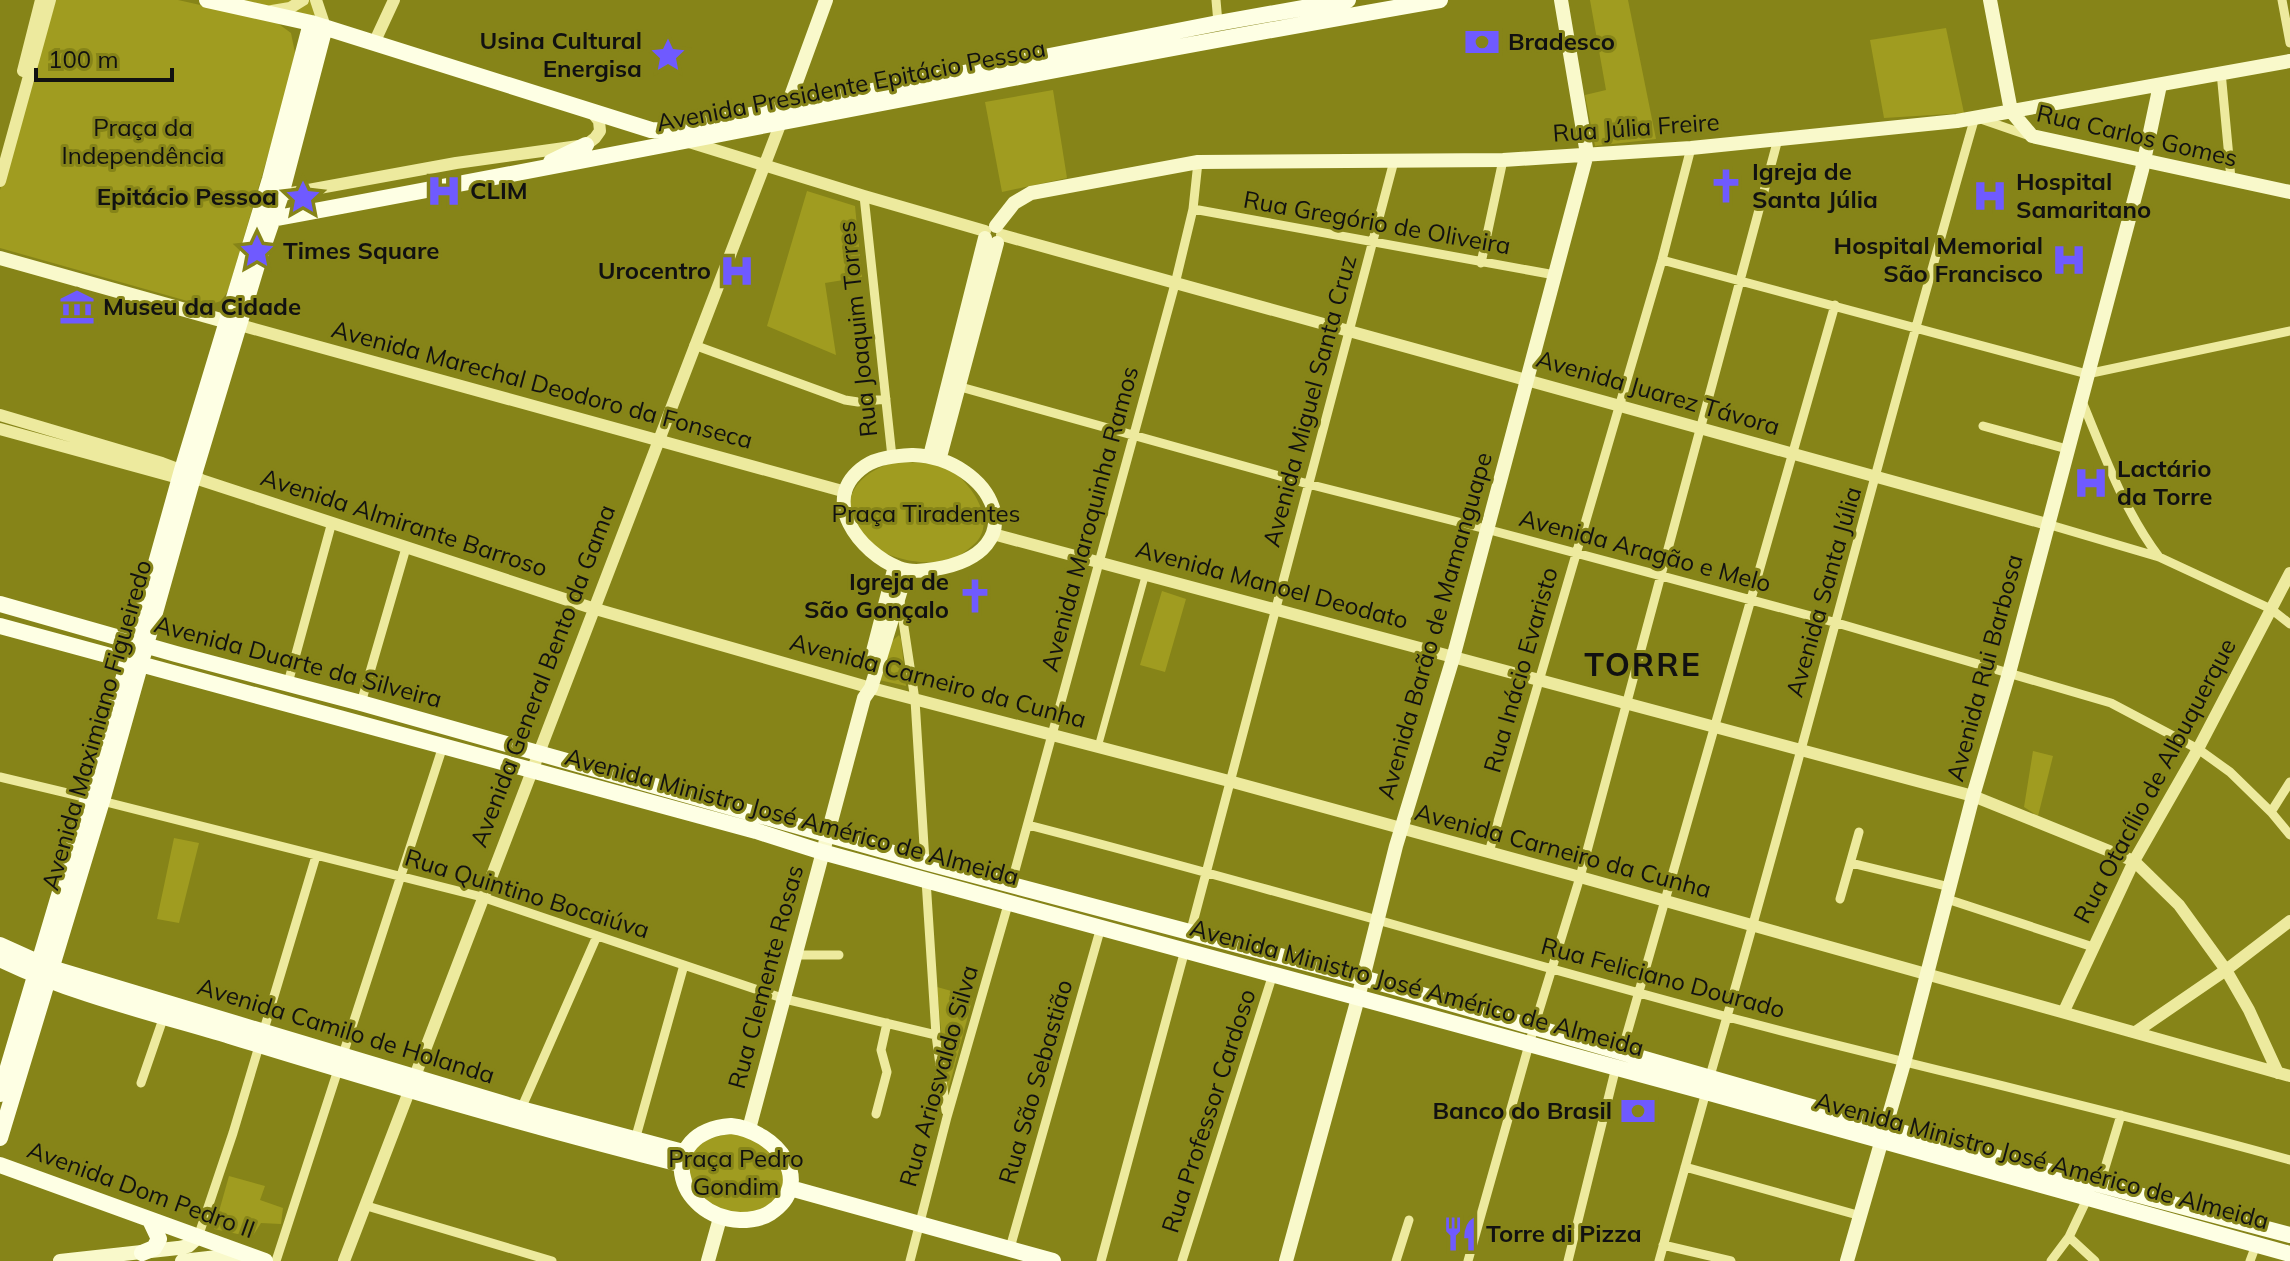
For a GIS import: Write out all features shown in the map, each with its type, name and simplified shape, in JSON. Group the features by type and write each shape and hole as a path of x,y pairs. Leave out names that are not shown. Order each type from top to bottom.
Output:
{"main road":[{"path":"207,0 232,2 375,41 591,111"},
{"path":"787,107 826,0"},
{"name":"Avenida Presidente Epitácio Pessoa","path":"591,111 651,130 669,131 1348,0"},
{"name":"Avenida Presidente Epitácio Pessoa","path":"272,219 689,142 1405,3 1440,0"},
{"name":"Avenida Barão de Mamanguape","path":"1286,1261 1401,829 1453,658 1587,154 1561,0"},
{"path":"1990,0 2011,111 2032,136"},
{"path":"233,323 281,195 318,25"},
{"path":"233,323 270,179 318,25"},
{"name":"Rua Júlia Freire","path":"993,235 1014,203 1031,193 1198,162 1503,160 1691,148 1975,117 2290,61"},
{"name":"Avenida Rui Barbosa","path":"1847,1261 2009,673 2144,161 2160,85"},
{"name":"Rua Carlos Gomes","path":"2032,136 2290,192"},
{"path":"535,170 586,145"},
{"path":"935,456 993,235"},
{"path":"0,258 233,323"},
{"name":"Avenida Maximiano Figueiredo","path":"0,1138 43,972 233,323"},
{"path":"935,456 980,484 994,511 996,522 993,534 978,555 967,561 931,570 901,568 873,555 856,537 847,520 846,492 865,466 892,457 935,456"},
{"name":"Rua Clemente Rosas","path":"866,691 900,597 901,568"},
{"name":"Rua Clemente Rosas","path":"749,1129 901,568"},
{"name":"Avenida Duarte da Silveira","path":"0,604 361,703 534,762"},
{"name":"Avenida Duarte da Silveira","path":"0,626 443,746 534,762"},
{"name":"Avenida Ministro José Américo de Almeida","path":"534,762 827,833 925,862 1101,927 1358,998 1529,1044 1619,1059"},
{"name":"Avenida Ministro José Américo de Almeida","path":"534,762 822,852 926,880 1010,893 1191,930 1363,978 1534,1027 1619,1059 2182,1225 2253,1253 2290,1254"},
{"name":"Avenida Camilo de Holanda","path":"0,945 43,972 164,1016 260,1038"},
{"name":"Avenida Camilo de Holanda","path":"0,959 340,1062 635,1140 682,1158"},
{"name":"Avenida Maximiano Figueiredo","path":"0,1094 43,972"},
{"name":"Avenida Camilo de Holanda","path":"412,1082 511,1120 682,1158"},
{"path":"731,1126 749,1129 766,1138 781,1152 788,1169 790,1188 780,1205 763,1216 745,1220 708,1213 693,1199 684,1182 682,1158 697,1137 713,1129 731,1126"},
{"name":"Avenida Ministro José Américo de Almeida","path":"1883,1135 2100,1184 2290,1235"},
{"name":"Avenida Dom Pedro II","path":"0,1165 265,1261"},
{"path":"790,1188 1053,1261"},
{"path":"2182,1225 2180,1215 2189,1208"},
{"path":"708,1261 724,1218"},
{"path":"718,1261 724,1218"},
{"path":"142,1253 154,1248 159,1239 150,1220"},
{"path":"60,1261 188,1246 198,1237"},
{"path":"182,1261 244,1254"}],"street":[{"path":"0,154 41,0"},
{"path":"0,181 50,0"},
{"path":"265,12 290,8 303,0"},
{"path":"316,0 318,25"},
{"path":"375,41 394,0"},
{"path":"1216,0 1218,23"},
{"path":"2282,0 2290,43"},
{"path":"2221,72 2231,179"},
{"name":"Avenida General Bento da Gama","path":"344,1261 592,608 787,107"},
{"path":"281,195 456,163 586,145 600,131 599,121 591,111"},
{"name":"Rua Carlos Gomes","path":"1975,117 2032,136"},
{"name":"Avenida Santa Júlia","path":"1659,1261 1975,117"},
{"path":"1468,1261 1580,877 1778,139"},
{"name":"Avenida Juarez Távora","path":"689,142 993,235 1877,476 2159,557 2271,609 2290,624"},
{"name":"Rua Inácio Evaristo","path":"1489,852 1662,260 1691,148"},
{"path":"1481,263 1503,160"},
{"name":"Avenida Miguel Santa Cruz","path":"1191,930 1394,161"},
{"name":"Avenida Maroquinha Ramos","path":"1010,893 1175,284 1193,209 1198,162"},
{"name":"Rua Joaquim Torres","path":"864,196 892,457"},
{"name":"Rua Gregório de Oliveira","path":"1193,209 1555,275"},
{"path":"1662,260 2087,374 2290,331"},
{"path":"1568,1261 1619,1059 1835,305"},
{"name":"Avenida Marechal Deodoro da Fonseca","path":"233,323 846,492"},
{"path":"694,345 845,400 867,402 886,399"},
{"name":"Avenida Aragão e Melo","path":"955,386 1308,484 1837,623 2111,703 2198,749 2230,772 2290,835"},
{"path":"2081,399 2119,492 2141,533 2159,557"},
{"name":"Avenida Almirante Barroso","path":"0,415 592,608"},
{"path":"1983,426 2067,449"},
{"name":"Avenida Almirante Barroso","path":"0,429 190,477"},
{"path":"288,683 332,522"},
{"name":"Avenida Manoel Deodato","path":"993,534 1100,560 1275,610 1973,796 2134,861"},
{"path":"361,703 406,548"},
{"path":"1098,747 1146,573"},
{"name":"Rua Otacílio de Albuquerque","path":"2064,1011 2134,861 2198,749 2290,573"},
{"name":"Rua Clemente Rosas","path":"900,597 915,700"},
{"name":"Avenida Carneiro da Cunha","path":"592,608 866,691 915,700 1229,781 2137,1031 2284,1075"},
{"path":"915,700 925,862"},
{"path":"276,1261 443,746"},
{"name":"Rua Quintino Bocaiúva","path":"0,777 482,897 785,999 936,1035"},
{"path":"2271,812 2290,782"},
{"name":"Rua Feliciano Dourado","path":"1028,825 1206,871 1727,1017 2290,1160"},
{"path":"1840,899 1859,832"},
{"path":"198,1237 316,856"},
{"path":"2134,861 2179,905 2226,970 2284,1075"},
{"path":"1851,863 1948,893 2093,947"},
{"path":"926,880 936,1035 947,1117"},
{"name":"Rua Ariosvaldo Silva","path":"910,1261 1010,893"},
{"path":"2137,1031 2226,970 2290,921"},
{"name":"Rua São Sebastião","path":"1010,1248 1101,927"},
{"path":"521,1109 597,936"},
{"path":"1101,1261 1185,950"},
{"path":"796,955 839,955"},
{"path":"635,1140 684,965"},
{"name":"Rua Professor Cardoso","path":"1182,1261 1273,974"},
{"path":"141,1083 164,1016"},
{"path":"876,1114 887,1072 881,1050 887,1023"},
{"path":"2100,1184 2121,1115"},
{"path":"1685,1167 1861,1216"},
{"path":"2051,1261 2069,1237 2087,1199"},
{"path":"367,1206 552,1261"},
{"path":"1396,1261 1409,1220"},
{"path":"2069,1237 2095,1261"},
{"path":"1663,1245 1731,1261"}],"green space":[{"name":"Praça da Independência","path":"56,0 178,0 276,22 291,33 295,53 284,101 228,291 221,301 205,306 0,248 0,190"},
{"path":"239,0 319,0 317,19"},
{"path":"1590,0 1628,0 1656,139 1595,146 1585,95 1606,90"},
{"path":"1946,28 1964,113 1884,118 1870,40"},
{"path":"1053,90 1067,178 1002,192 985,102"},
{"path":"807,191 855,206 862,277 825,283 836,355 767,326"},
{"name":"Praça Tiradentes","path":"895,462 939,464 968,486 983,517 980,537 974,544 952,559 926,562 884,553 864,539 851,514 853,492 869,474"},
{"path":"1162,591 1186,599 1165,672 1140,665"},
{"path":"899,635 906,686 879,680 891,642"},
{"path":"2033,751 2053,756 2038,816 2024,807"},
{"path":"174,838 199,843 179,923 157,919"},
{"path":"937,987 973,997 947,1095"},
{"name":"Praça Pedro Gondim","path":"739,1132 758,1138 785,1169 785,1181 778,1196 761,1209 728,1215 710,1208 701,1200 688,1184 689,1170 699,1145"},
{"path":"229,1176 265,1186 260,1200 283,1208 281,1224 261,1223 252,1237 214,1229"}],"place":[{"name":"Bradesco","path":"1482,42"},
{"name":"Usina Cultural Energisa","path":"668,55"},
{"name":"Igreja de Santa Júlia","path":"1726,186"},
{"name":"CLIM","path":"444,191"},
{"name":"Hospital Samaritano","path":"1990,196"},
{"name":"Epitácio Pessoa","path":"303,197"},
{"name":"Times Square","path":"257,251"},
{"name":"Hospital Memorial São Francisco","path":"2069,260"},
{"name":"Urocentro","path":"737,271"},
{"name":"Museu da Cidade","path":"77,307"},
{"name":"Lactário da Torre","path":"2091,483"},
{"name":"Igreja de São Gonçalo","path":"975,596"},
{"name":"Banco do Brasil","path":"1638,1111"},
{"name":"Torre di Pizza","path":"1460,1234"}],"district":[{"name":"TORRE","path":"1643,665"}]}
